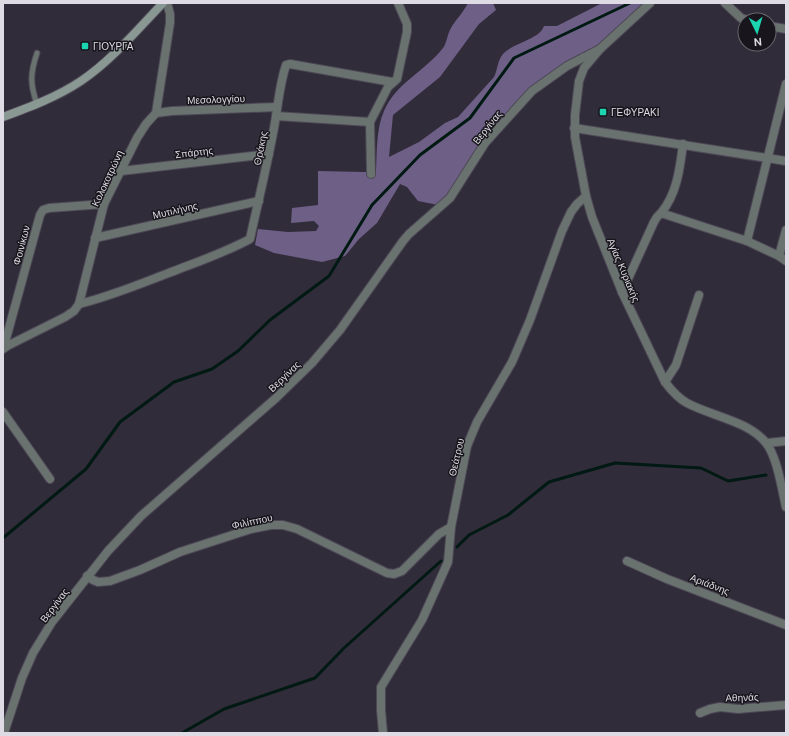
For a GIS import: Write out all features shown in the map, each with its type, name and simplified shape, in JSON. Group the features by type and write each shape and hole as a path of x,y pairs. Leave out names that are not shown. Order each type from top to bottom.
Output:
{"main road":[{"path":"3,117 37,104 75,85 100,66 163,3"}],"street":[{"path":"156,113 170,23 170,14 167,3"},
{"path":"370,174 370,122 388,87 397,79 408,32 407,24 398,3"},
{"name":"Αγίας Κυριακής","path":"650,3 600,50 584,68 579,81 574,137 586,196 600,238 622,292 664,382 686,403 743,426 758,435 767,443"},
{"path":"725,3 737,14"},
{"name":"Βεργίνας","path":"4,733 22,678 33,653 52,622 87,576 122,535 141,516 295,381 326,348 368,292 403,241 450,198 485,143 532,91 567,66 600,50"},
{"name":"Θράκης","path":"79,304 141,285 231,249 250,239 269,154 286,65 290,64 392,82"},
{"path":"747,241 786,84"},
{"name":"Μεσολογγίου","path":"156,113 172,111 277,107"},
{"name":"Κολοκοτρώνη","path":"79,304 104,204 137,138 146,124 156,113"},
{"path":"276,116 370,122"},
{"path":"574,128 786,161"},
{"path":"622,292 654,222 668,203 676,183 683,144"},
{"name":"Σπάρτης","path":"121,171 269,154"},
{"name":"Θεάτρου","path":"383,733 381,687 422,620 448,562 451,527 466,446 477,422 512,362 530,320 570,212 586,196"},
{"name":"Μυτιλήνης","path":"95,238 259,201"},
{"name":"Φοινίκων","path":"5,347 40,215 43,210 49,208 104,204"},
{"path":"661,213 747,241 782,259 786,230"},
{"path":"664,382 676,365 699,296"},
{"path":"5,347 65,317 74,311 79,304"},
{"path":"3,412 50,479"},
{"path":"786,442 767,443 776,465 786,507"},
{"name":"Φιλίππου","path":"87,576 98,582 110,581 211,541 251,529 271,525 283,525 297,530 387,573 394,574 402,571 439,534 451,527"},
{"name":"Αριάδνης","path":"627,561 667,579 786,625"},
{"name":"Αθηνάς","path":"700,713 720,707 738,709 786,705"}],"lane":[{"path":"37,53 31,76 32,89 37,104"}],"shaded area":[{"path":"468,3 493,3 496,10 479,24 440,77 393,115 389,157 419,142 445,123 458,117 494,77 503,54 513,47 537,35 544,26 557,26 602,3 647,3 599,48 530,90 449,197 438,205 418,201 407,187 400,184 377,223 359,239 345,256 322,262 274,253 255,245 258,229 288,232 316,231 319,226 314,221 291,223 292,208 318,205 318,171 376,171 377,141 381,118 389,101 403,85 428,64 443,48 450,30"}],"waterway":[{"path":"3,538 86,469 120,422 174,382 212,369 238,351 270,320 329,276 372,205 420,155 470,118 514,58 630,3"},
{"path":"457,547 469,535 508,515 549,482 615,463 701,468 728,481 766,475"},
{"path":"182,733 224,709 315,678 344,648 441,561"}],"place":[{"name":"ΓΙΟΥΡΓΑ","path":"85,46"},
{"name":"ΓΕΦΥΡΑΚΙ","path":"603,112"}]}
